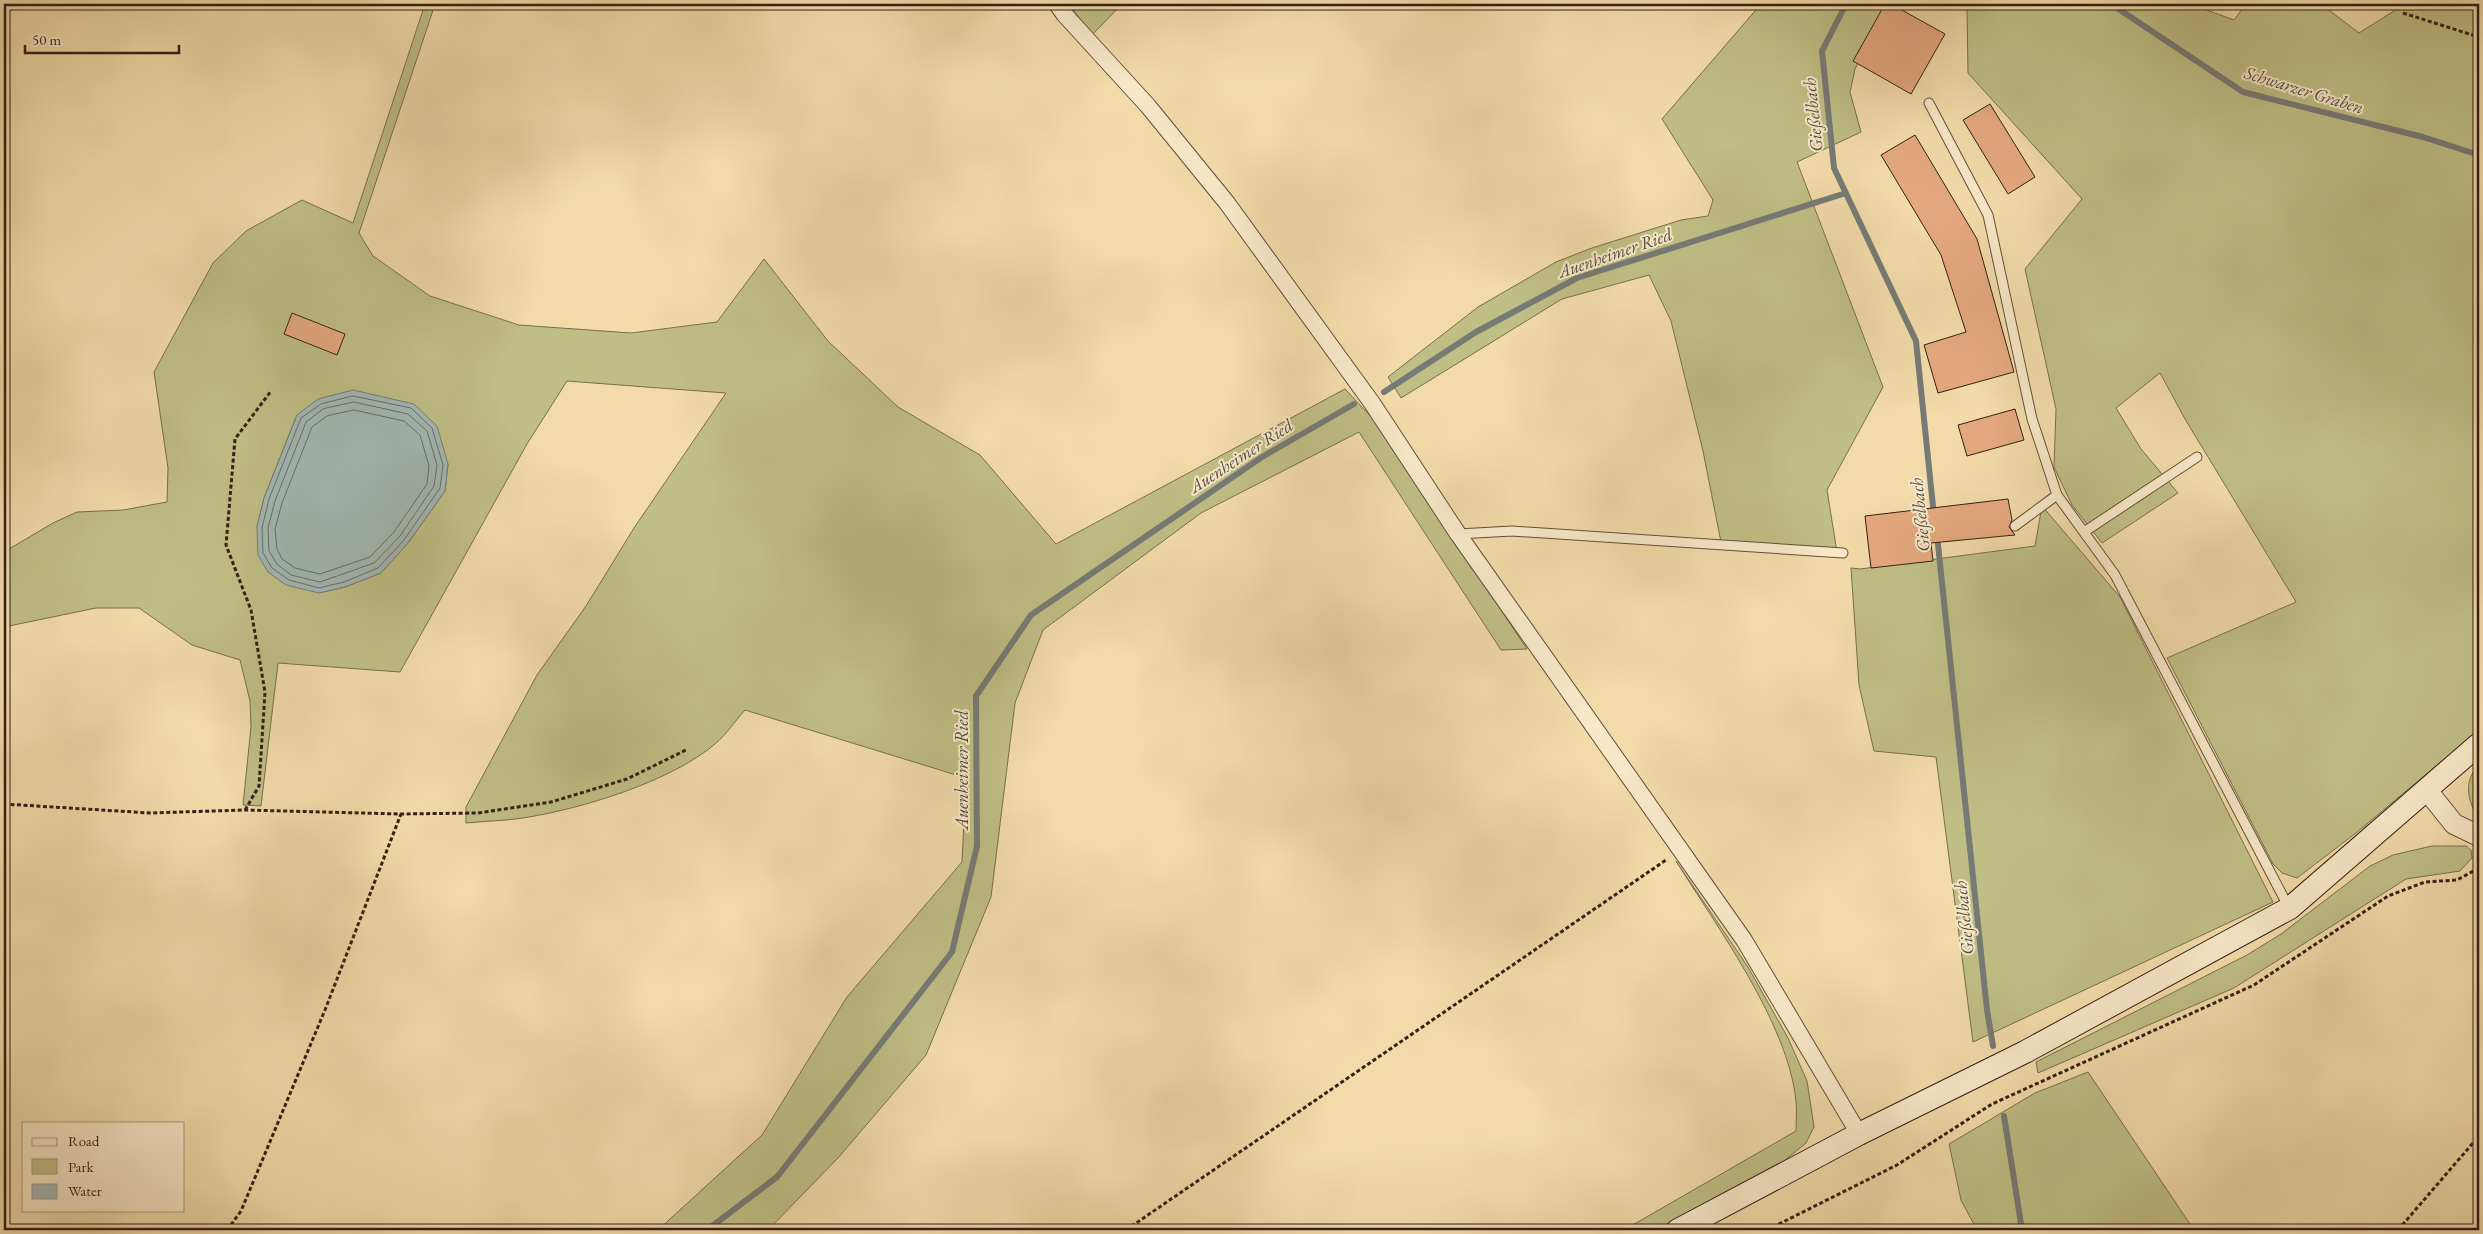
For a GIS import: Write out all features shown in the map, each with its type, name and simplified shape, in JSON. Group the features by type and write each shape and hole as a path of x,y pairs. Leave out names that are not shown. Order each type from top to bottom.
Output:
{"main road":[{"path":"1678,1230 1859,1134 2025,1052 2290,908 2426,788 2479,744"}],"street":[{"path":"1057,4 1148,106 1228,203 1372,403 1458,534 1744,940 1859,1134"},
{"path":"2426,788 2454,824 2479,836"}],"lane":[{"path":"1929,104 1988,215 2032,419 2057,494 2115,574 2290,908"},
{"path":"2084,532 2197,457"},
{"path":"2015,526 2057,494"},
{"path":"1458,534 1512,532 1844,554"}],"path":[{"path":"2403,13 2479,37"},
{"path":"245,810 259,786 265,692 252,610 226,545 235,439 272,391"},
{"path":"4,804 150,813 245,810 401,814 478,813 551,802 626,779 686,750"},
{"path":"227,1230 241,1210 325,1010 401,814"},
{"path":"1126,1230 1680,851"},
{"path":"1767,1230 1897,1165 1992,1104 2254,985 2388,896 2424,882 2458,880 2479,868"},
{"path":"2398,1230 2479,1136"}],"green space":[{"path":"425,4 435,4 359,233 373,256 430,296 519,325 631,333 717,322 764,259 828,341 898,407 980,455 1056,544 1345,389 1374,420 1527,649 1501,650 1359,432 1201,513 1043,630 1015,703 991,897 926,1055 838,1158 768,1230 658,1230 762,1135 847,997 962,862 966,778 745,710 715,744 696,758 650,782 597,801 546,814 516,819 466,823 466,807 537,675 586,606 634,528 726,393 567,381 527,444 400,672 278,663 261,806 243,805 251,727 250,701 240,660 192,645 139,608 96,608 4,627 4,555 9,549 53,523 77,512 123,510 167,502 168,468 154,372 213,263 246,231 302,200 353,223","holes":["297,415 448,464 445,491 408,543 381,573 345,587 319,593 257,527 264,498"]},
{"path":"1069,4 1122,4 1092,35"},
{"path":"1761,4 1889,4 1855,69 1850,92 1861,132 1797,162 1883,387 1827,490 1837,552 1721,542 1703,451 1671,321 1649,275 1562,299 1401,398 1388,377 1478,307 1556,262 1592,248 1681,220 1708,216 1713,200 1662,119"},
{"path":"1950,4 2190,4 2234,20 2246,4 2321,4 2359,33 2405,4 2479,4 2479,730 2356,833 2297,878 2282,873 2273,864 2167,658 2296,602 2185,419 2160,373 2116,408 2141,449 2178,493 2102,543 2072,505 2054,467 2056,409 2025,269 2082,199 1968,73 1967,10"},
{"path":"2042,506 2120,597 2273,902 1973,1042 1936,757 1874,751 1859,685 1851,568 1860,569 2035,546"},
{"path":"2479,765 2479,816 2476,815 2473,808 2468,789 2471,777"},
{"path":"2432,846 2466,846 2471,850 2472,858 2460,871 2406,879 2234,988 2038,1073 2036,1062 2247,955 2281,934 2370,866 2393,855"},
{"path":"1676,861 1748,967 1788,1038 1807,1081 1814,1127 1806,1143 1784,1161 1655,1230 1624,1230 1796,1131 1796,1101 1790,1071 1780,1040 1765,1008 1730,945"},
{"path":"2088,1072 2194,1230 1977,1230 1961,1200 1949,1144 2035,1093"}],"water":[{"path":"353,390 414,404 437,426 448,464 445,491 408,543 381,573 345,587 319,593 286,585 268,572 258,555 257,527 264,498 297,415 318,399"}],"building":[{"path":"1885,4 1891,4 1945,34 1911,94 1853,61"},
{"path":"1990,104 2035,177 2008,194 1963,120"},
{"path":"1915,135 1977,239 2014,372 1938,393 1924,345 1966,332 1941,255 1881,155"},
{"path":"292,313 345,334 337,355 284,334"},
{"path":"2015,409 2024,440 1967,456 1958,425"},
{"path":"2008,499 2012,520 2009,527 2015,535 1931,543 1933,561 1871,568 1865,516"}],"waterway":[{"name":"Gießelbach","path":"1846,4 1822,51 1834,168 1916,341 1934,516"},
{"name":"Schwarzer Graben","path":"2111,4 2243,92 2423,137 2479,155"},
{"name":"Auenheimer Ried","path":"1384,392 1476,332 1577,278 1846,193"},
{"name":"Auenheimer Ried","path":"707,1230 777,1177 952,952 977,846 976,696 1031,615 1262,457 1354,404"},
{"name":"Gießelbach","path":"1937,535 1987,1010 1993,1046"},
{"name":"Gießelbach","path":"2004,1116 2022,1230"}]}
